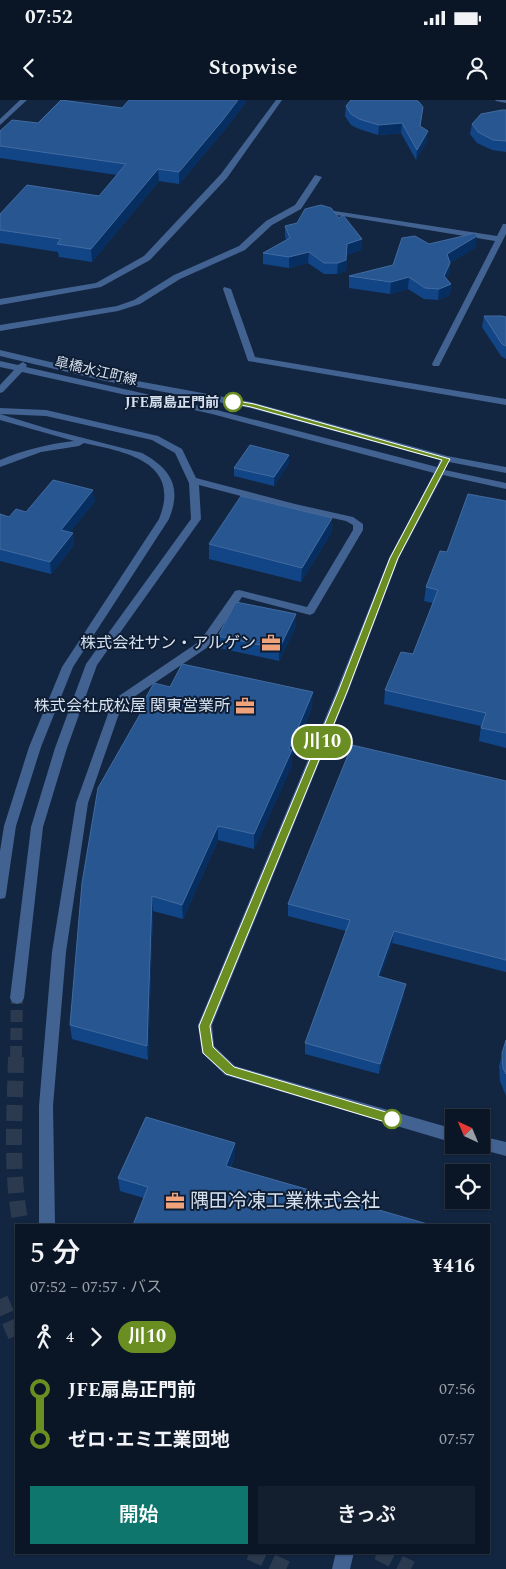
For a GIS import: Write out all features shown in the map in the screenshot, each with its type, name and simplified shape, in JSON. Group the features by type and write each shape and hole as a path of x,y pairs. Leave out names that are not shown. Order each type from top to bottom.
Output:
{"street":[{"path":"0,123 24,100"},
{"path":"0,302 98,284 147,258 224,176 280,100"},
{"path":"498,100 506,101"},
{"path":"0,328 118,308 137,302 177,277 242,248 269,223 298,207 318,177"},
{"path":"298,207 500,239"},
{"path":"436,364 506,226"},
{"path":"227,289 251,360 506,402"},
{"name":"皐橋水江町線","path":"0,353 105,378 252,405 446,459 506,470"},
{"path":"0,390 18,368 28,360"},
{"name":"皐橋水江町線","path":"0,364 213,412 439,471 506,486"},
{"path":"0,411 46,413 155,438 179,451 193,480 196,519 92,664 61,748 36,827 17,998"},
{"path":"0,417 32,428 134,451 153,463 164,474 169,487 170,501 164,519 68,667 36,747 10,826 0,894"},
{"path":"0,464 20,455 48,447 89,442"},
{"path":"445,1133 230,1071 207,1049 205,1026 342,692 394,558 446,459"},
{"path":"47,1224 46,1106 59,952 82,803 117,703 204,644 240,593 310,611 358,530 358,524 349,519 294,507 193,480"},
{"path":"490,1145 506,1149"},
{"path":"341,1569 345,1554"}],"shaded area":[{"path":"0,100 506,100 506,1569 0,1569"}],"building":[{"path":"61,100 122,108 129,100 238,100 179,172 158,169 91,249 57,244 61,239 0,230 0,214 27,185 99,196 126,164 0,146 0,131 12,120 38,123"},
{"path":"351,100 416,100 423,107 420,126 428,131 417,150 402,123 379,125 359,119 351,114 346,106"},
{"path":"506,110 506,141 493,140 478,132 472,124 481,114"},
{"path":"321,205 331,208 339,218 343,215 362,239 347,244 346,260 338,263 324,263 309,252 289,257 263,253 290,238 285,226 297,223 305,209"},
{"path":"476,233 477,236 447,254 450,263 444,276 451,284 439,289 425,288 409,277 391,282 349,276 393,265 402,238 415,236 429,244"},
{"path":"484,316 506,317 506,346 502,344"},
{"path":"250,445 289,455 274,477 234,468"},
{"path":"53,480 93,490 61,530 73,533 50,562 0,549 0,514 9,517 16,509 26,512"},
{"path":"468,494 506,501 506,733 481,728 486,713 385,690 401,652 413,654 438,590 426,587 440,551 447,552"},
{"path":"241,496 332,518 302,568 209,544"},
{"path":"236,602 296,614 279,649 218,636"},
{"path":"182,664 313,692 289,749 292,750 254,834 218,826 182,905 152,896 147,1046 70,1025 82,883 98,788 143,709 140,708 154,683 170,687"},
{"path":"352,745 506,781 506,960 394,931 378,976 406,984 380,1064 305,1043 350,920 288,904"},
{"path":"506,1040 506,1074 503,1068 502,1053"},
{"path":"146,1117 235,1143 226,1166 428,1224 133,1224 148,1187 118,1178"}],"tunnel":[{"path":"16,1058 17,998"},
{"path":"16,1057 14,1163 21,1224"},
{"path":"0,1299 15,1334"},
{"path":"254,1554 287,1569"},
{"path":"382,1554 411,1569"}],"bus line":[{"name":"川10","path":"233,402 252,405 446,459 394,558 342,692 205,1026 207,1049 230,1071 392,1119"}],"place":[{"name":"JFE扇島正門前","path":"233,402"},
{"name":"株式会社サン・アルゲン","path":"271,643"},
{"name":"株式会社成松屋 関東営業所","path":"245,706"},
{"name":"隅田冷凍工業株式会社","path":"175,1201"}]}
